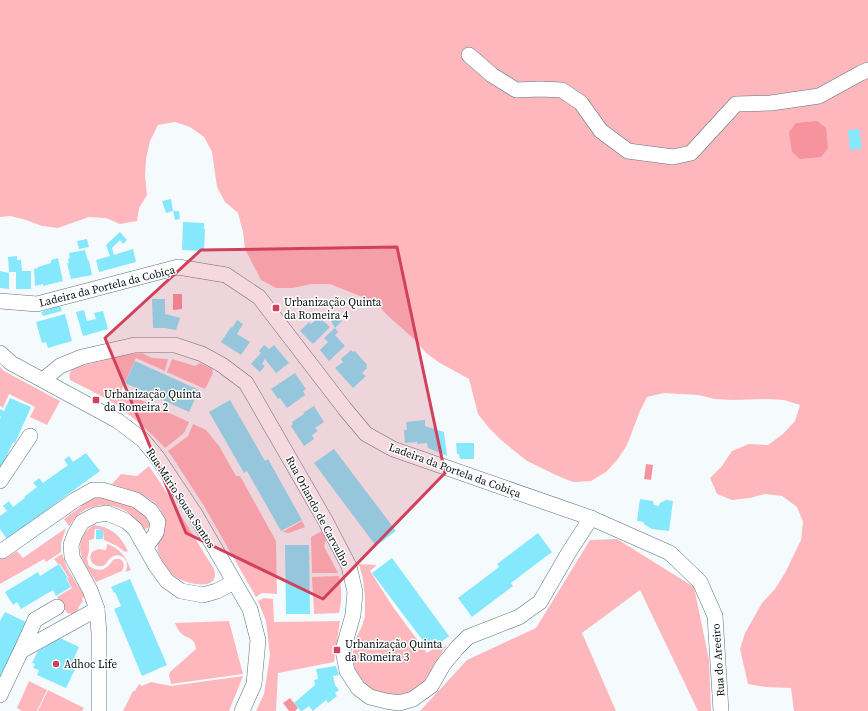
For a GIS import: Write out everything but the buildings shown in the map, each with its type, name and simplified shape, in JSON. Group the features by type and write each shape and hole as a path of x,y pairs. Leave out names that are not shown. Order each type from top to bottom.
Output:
{"street":[{"path":"468,55 492,75 516,90 562,90 581,103 601,131 628,151 673,157 691,153 736,104 771,103 818,96 868,70"},
{"name":"Ladeira da Portela da Cobiça","path":"0,301 37,304 178,267 226,275 259,297 366,434 394,450 591,518 670,552"},
{"name":"Rua Orlando de Carvalho","path":"43,380 60,366 82,357 135,344 175,345 202,354 222,365 246,383 326,520 349,566 355,592 353,615 343,650 347,671 358,688 370,697 399,703 414,699 431,686 443,665 468,637 519,617 540,602 568,552 591,518"},
{"name":"Rua Mário Sousa Santos","path":"0,353 11,363 118,421 143,440 157,457 194,514 250,609 258,640 254,684 242,711"},
{"path":"0,481 30,436"},
{"path":"0,550 2,551 75,500 93,490 102,490 136,500 151,511 158,522 156,533 146,547"},
{"path":"99,711 99,633 97,609 90,590 72,557 71,545 82,522 95,515 107,513 126,521 135,529 156,566 167,581 182,591 203,595 217,591 234,582"},
{"name":"Rua do Areeiro","path":"670,552 700,582 715,616 721,711"},
{"path":"0,695 35,620 57,607"},
{"path":"21,651 97,609"}],"highlighted area":[{"path":"397,247 445,473 323,599 186,533 105,338 201,250"}],"shaded area":[{"path":"0,0 868,0 868,711 794,711 791,688 765,687 748,684 740,649 745,633 762,603 775,589 785,573 801,540 803,522 797,507 782,496 765,494 750,498 732,500 717,494 710,478 722,466 732,451 749,444 768,445 783,434 795,421 800,405 784,400 715,399 698,395 664,393 647,397 627,445 618,459 606,472 591,481 573,482 558,476 527,461 501,440 478,414 469,379 440,363 426,353 414,339 375,302 330,284 311,284 293,288 276,288 261,280 245,249 243,232 238,213 225,202 217,187 212,152 204,137 190,127 175,122 158,125 150,141 146,159 145,176 147,195 139,208 137,221 120,224 106,218 89,217 58,228 42,226 10,216 0,217"},
{"path":"817,121 826,128 828,148 821,157 800,159 792,152 789,132 796,123"},
{"path":"173,294 182,294 182,309 173,310"},
{"path":"142,353 152,358 168,359 165,371 136,358 121,391 189,422 184,433 165,448 140,424 118,406 70,380 69,376 71,371 77,367 129,354"},
{"path":"172,359 195,366 200,363 212,369 213,373 205,389 167,372"},
{"path":"0,367 4,371 60,401 47,425 30,417 35,407 9,394 3,408 0,406"},
{"path":"193,424 206,430 219,446 236,476 240,476 276,541 277,594 262,593 256,597 204,506 168,451 188,436"},
{"path":"646,464 653,465 651,480 644,479"},
{"path":"149,466 214,569 215,577 207,584 193,584 179,579 171,574 157,550 158,541 162,534 163,528 163,518 160,510 155,503 139,493 112,484 121,474 137,476"},
{"path":"93,497 106,498 140,510 147,518 149,527 144,530 134,517 124,510 104,505 91,507 85,510 76,517 69,526 64,519 82,506 81,504"},
{"path":"302,521 305,527 289,533 282,532"},
{"path":"94,525 103,527 116,534 122,540 128,551 125,552 117,546 104,540 103,530 95,529 94,539 89,540 87,559 89,566 100,570 108,566 113,560 116,559 121,560 124,565 122,571 96,582 83,560 80,548 83,536"},
{"path":"66,528 61,543 61,552 46,562 44,559 0,584 0,558 9,556 17,551 23,558"},
{"path":"322,531 326,540 324,546 338,573 312,573 311,537"},
{"path":"617,539 694,587 709,660 711,711 698,711 640,590 582,633 616,711 420,711 467,660 536,628 590,540"},
{"path":"107,544 116,548 122,554 131,570 125,572 127,563 124,558 117,555 109,559 103,566 97,566 92,563 90,557 92,552 98,549 106,550"},
{"path":"62,554 67,568 85,598 83,597 83,601 78,608 79,609 72,614 67,613 57,597 72,588 67,579 69,578 60,564 58,564 54,559"},
{"path":"359,564 377,565 370,571 393,607 427,653 441,644 447,647 444,649 423,684 413,691 400,696 377,692 368,687 355,671 353,649 365,616 363,579"},
{"path":"339,576 341,586 341,604 339,613 314,614 312,577"},
{"path":"264,598 273,599 274,622 340,621 334,662 278,673 276,711 256,711 264,694 270,655 266,621 258,601"},
{"path":"229,621 243,674 171,684 169,675 170,672 196,649 193,641 178,630 175,623"},
{"path":"243,676 229,711 123,711 133,691 135,691 139,684 142,686 151,682 171,686"},
{"path":"29,681 47,690 37,711 22,711 17,708"},
{"path":"48,690 84,708 82,711 38,711"},
{"path":"290,698 298,708 295,711 289,711 283,703"}],"place":[{"name":"Urbanização Quinta da Romeira 4","path":"276,308"},
{"name":"Urbanização Quinta da Romeira 2","path":"96,400"},
{"name":"Urbanização Quinta da Romeira 3","path":"337,650"},
{"name":"Adhoc Life","path":"56,664"}]}
